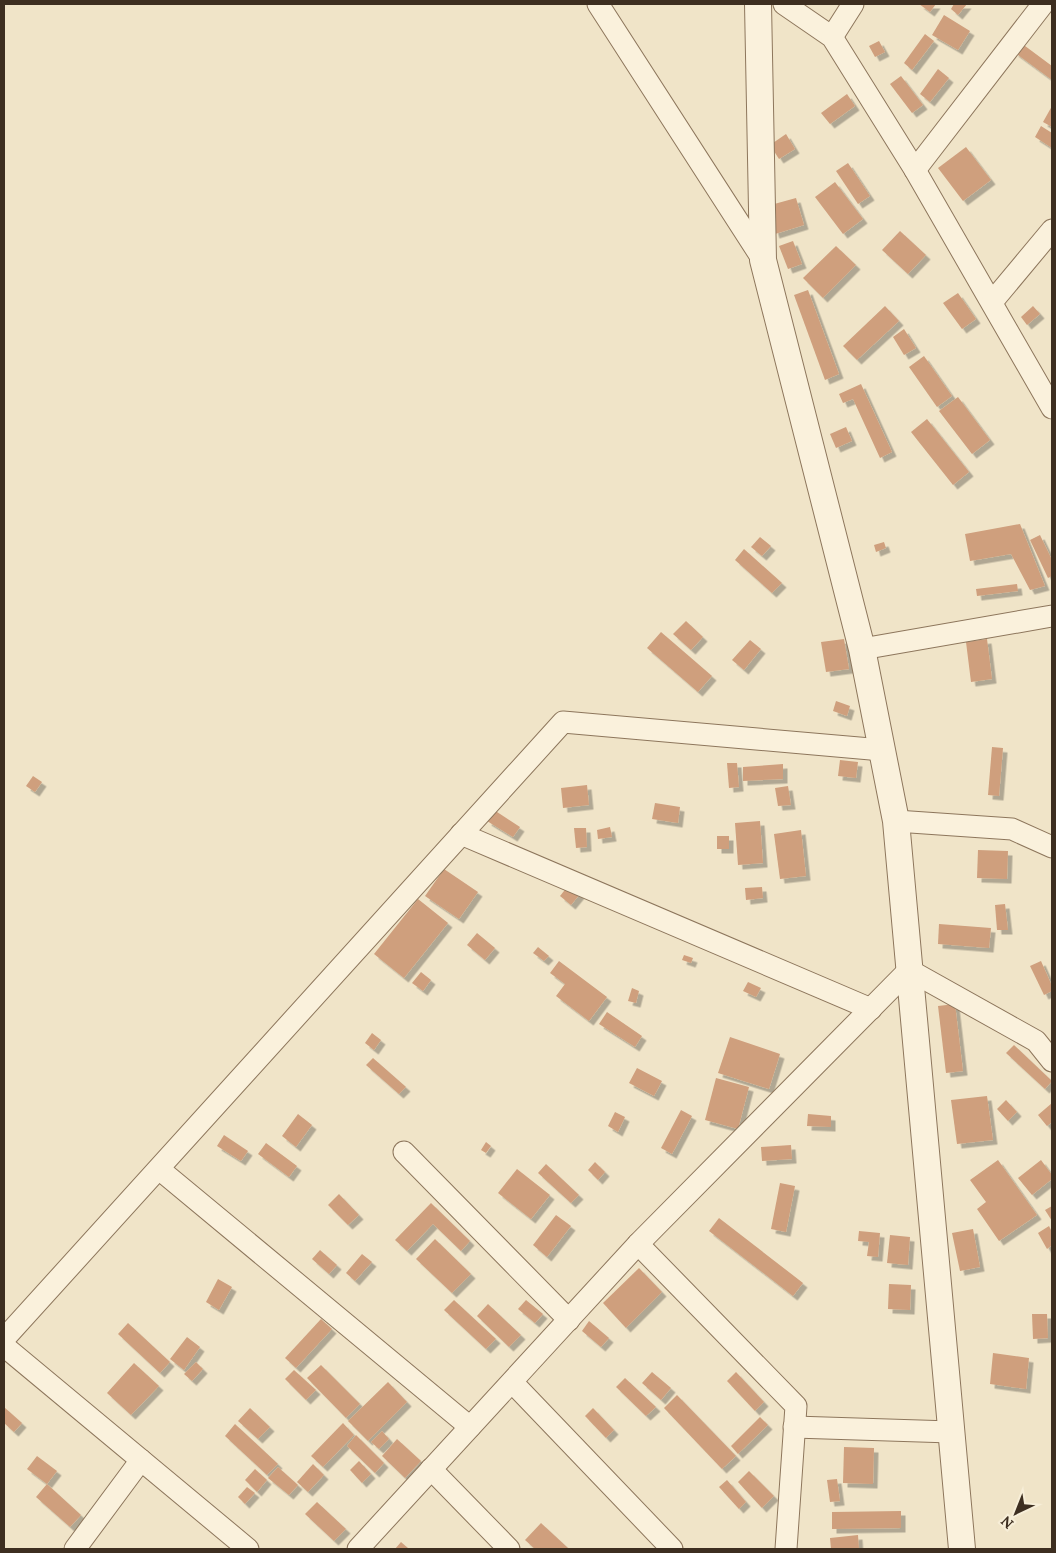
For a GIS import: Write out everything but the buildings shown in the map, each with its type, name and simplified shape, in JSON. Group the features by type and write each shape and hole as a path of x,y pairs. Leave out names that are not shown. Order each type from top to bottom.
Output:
{"street":[{"path":"598,4 763,260"},
{"path":"758,4 763,260 862,649 896,821 962,1549"},
{"path":"784,4 832,37 915,170 1052,408"},
{"path":"832,37 853,4"},
{"path":"915,170 1042,4"},
{"path":"992,302 1052,230"},
{"path":"862,649 1052,616"},
{"path":"4,1339 562,722 882,750"},
{"path":"896,821 1012,829 1052,848"},
{"path":"461,834 871,1009"},
{"path":"358,1549 638,1244 909,970"},
{"path":"909,970 1036,1041 1052,1061"},
{"path":"404,1152 569,1320"},
{"path":"159,1169 470,1427"},
{"path":"638,1244 796,1406 786,1549"},
{"path":"4,1346 248,1549"},
{"path":"512,1382 672,1549"},
{"path":"794,1427 951,1432"},
{"path":"75,1549 141,1460"},
{"path":"431,1469 509,1549"}]}
